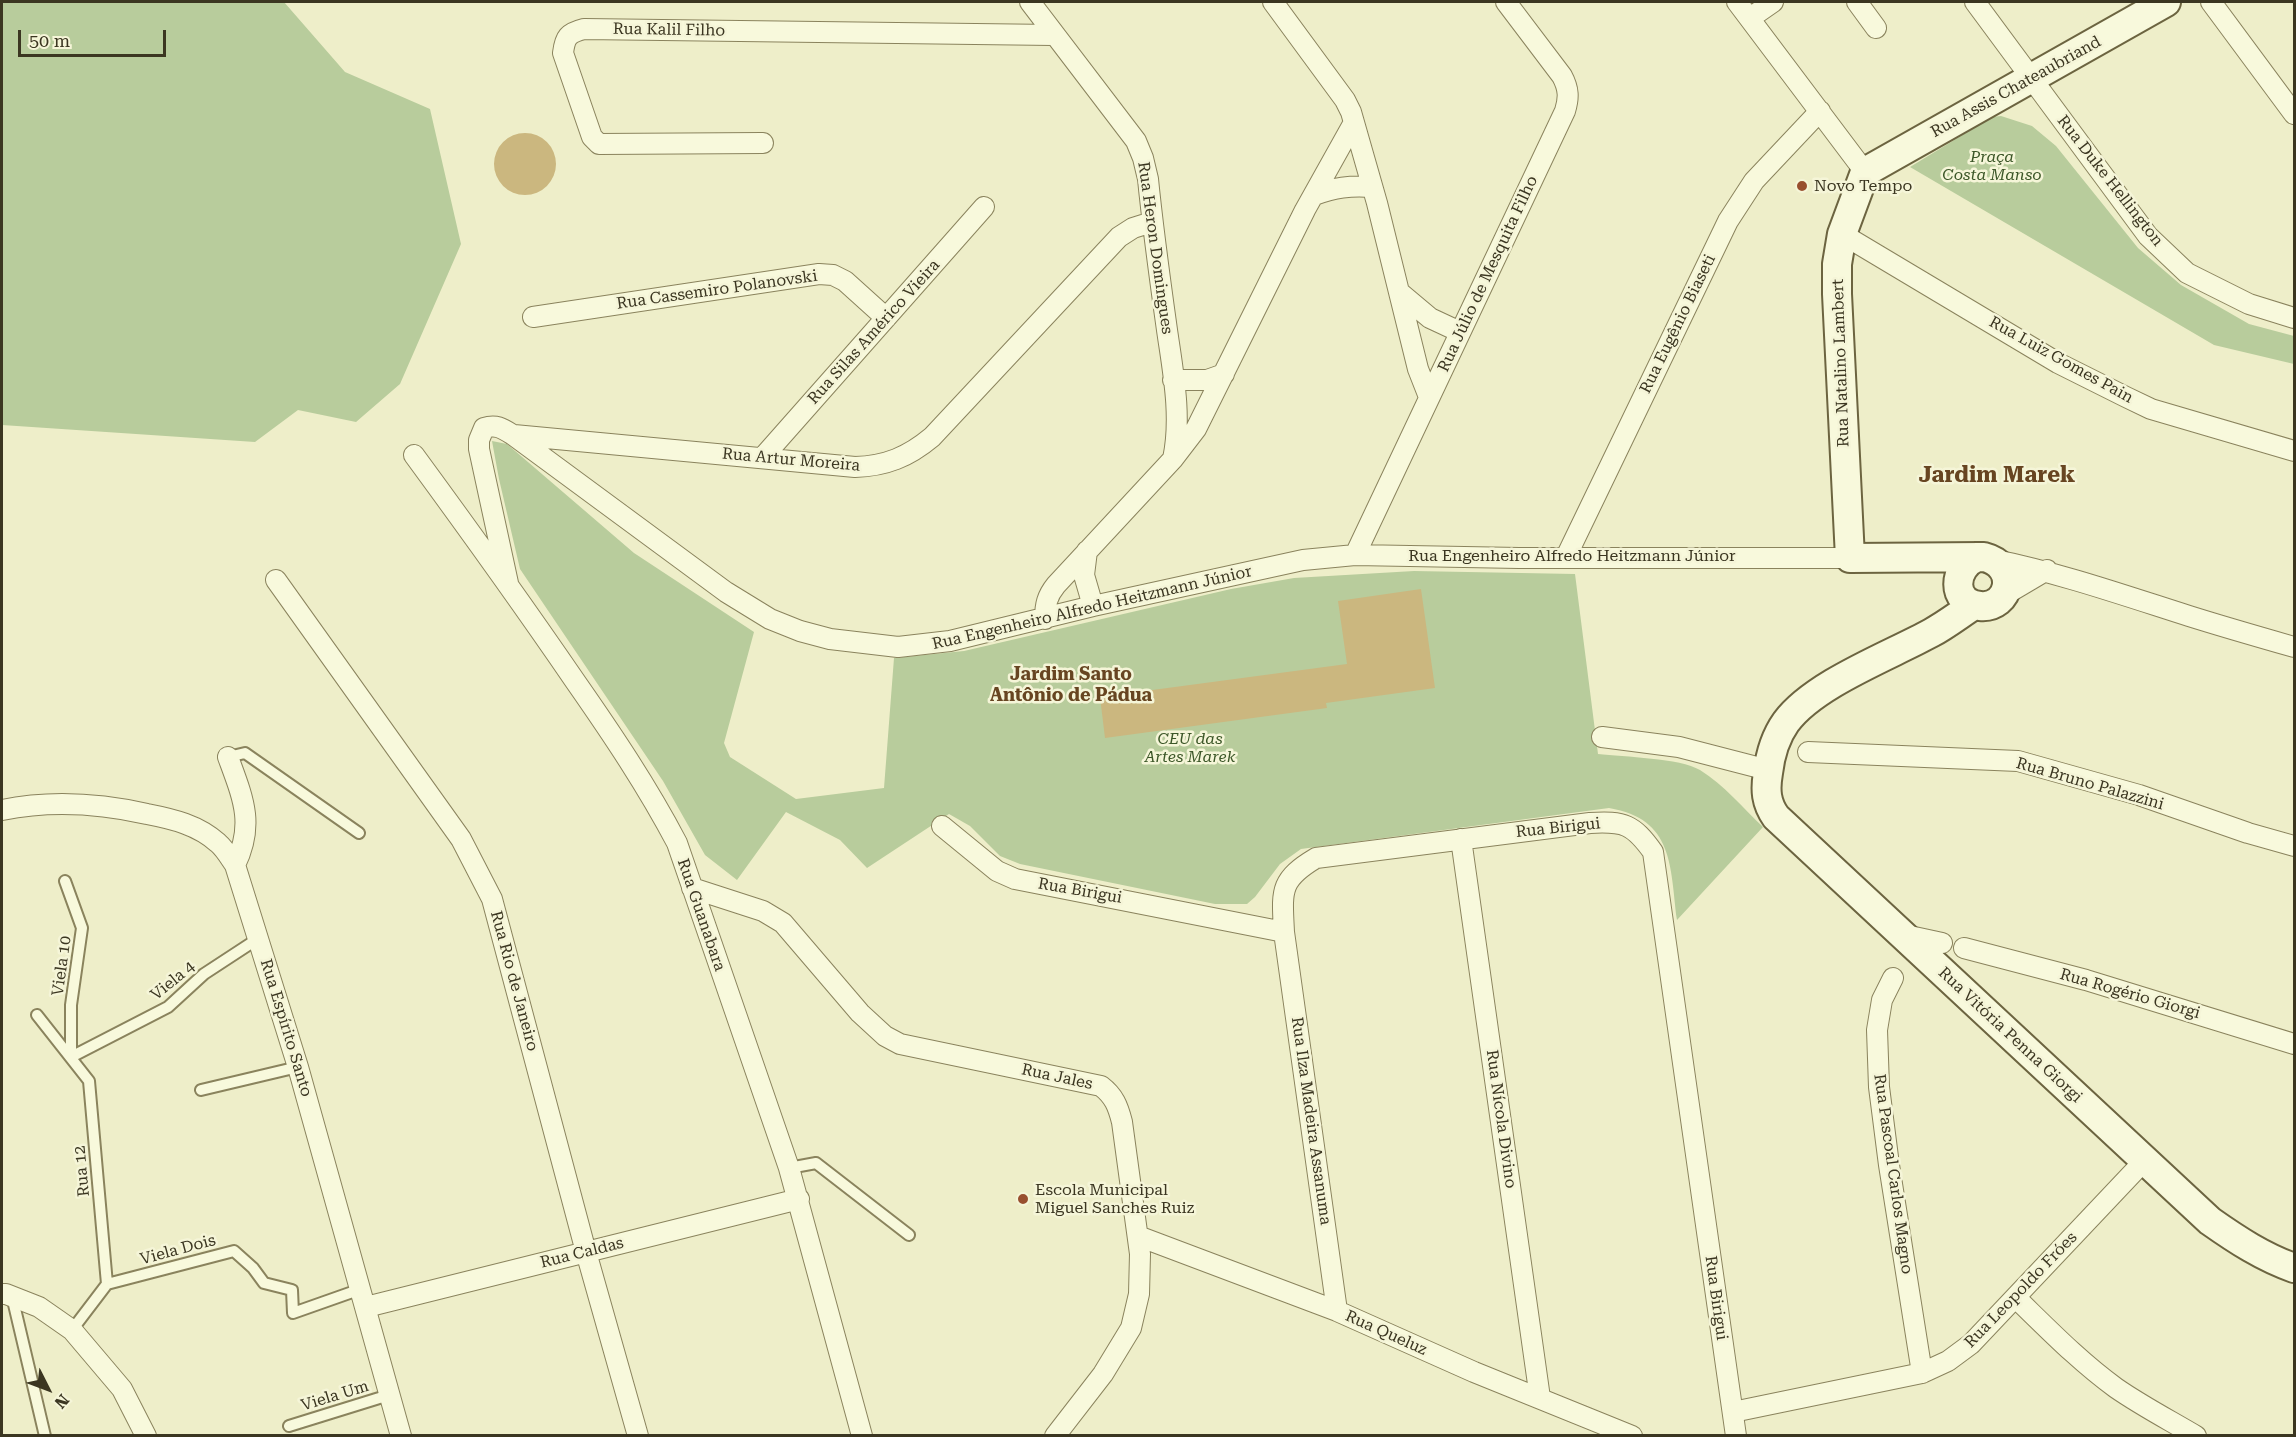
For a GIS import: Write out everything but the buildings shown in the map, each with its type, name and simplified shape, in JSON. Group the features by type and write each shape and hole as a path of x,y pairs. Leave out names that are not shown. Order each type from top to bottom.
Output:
{"street":[{"name":"Rua Heron Domingues","path":"1029,2 1136,141 1148,179 1177,424 1177,441 1173,459"},
{"path":"1273,2 1345,100 1351,112 1418,369 1429,398"},
{"name":"Rua Júlio de Mesquita Filho","path":"1355,555 1568,100 1568,87 1562,76 1506,2"},
{"path":"1737,2 1865,172"},
{"path":"1750,18 1773,2"},
{"path":"1857,2 1876,28"},
{"name":"Rua Duke Hellington","path":"1975,2 2148,236 2187,273 2249,304 2295,318"},
{"name":"Rua Assis Chateaubriand","path":"1865,172 2166,2"},
{"path":"2211,2 2295,114"},
{"name":"Rua Kalil Filho","path":"763,143 599,144 592,137 563,53 564,39 570,32 584,29 1053,35"},
{"name":"Rua Eugênio Biaseti","path":"1566,557 1728,221 1754,181 1820,111"},
{"path":"1046,618 1045,604 1049,593 1173,459 1203,418 1314,195 1353,124"},
{"name":"Rua Natalino Lambert","path":"1850,558 1837,294 1838,264 1842,234 1865,172"},
{"path":"1314,195 1336,187 1355,185 1372,187"},
{"name":"Rua Silas Américo Vieira","path":"763,457 984,207"},
{"name":"Rua Artur Moreira","path":"513,435 855,466 870,466 895,461 914,452 932,437 1119,237 1133,228 1152,222"},
{"name":"Rua Luiz Gomes Pain","path":"1842,234 2058,363 2151,409 2295,451"},
{"name":"Rua Cassemiro Polanovski","path":"532,317 819,274 833,275 845,281 886,318"},
{"path":"1398,292 1424,314 1460,332"},
{"path":"1173,380 1207,380 1224,374"},
{"name":"Rua Engenheiro Alfredo Heitzmann Júnior","path":"508,584 479,448 479,440 484,428 492,425 513,435 726,592 770,619 800,631 830,639 898,647 950,641 1092,606 1303,560 1355,555 1850,558 1924,556 1973,579 2047,570 2295,647"},
{"name":"Rua Guanabara","path":"414,455 508,584 647,788 677,843 789,1168 862,1436"},
{"path":"1087,551 1083,575 1092,606"},
{"path":"2003,596 2008,581 1998,562 1973,579 1980,606 1993,604 2047,570"},
{"name":"Rua Vitória Penna Giorgi","path":"1973,579 1933,632 1820,691 1802,704 1786,722 1772,750 1766,787 1768,806 1776,817 2210,1221 2239,1242 2272,1260 2295,1268"},
{"name":"Rua Rio de Janeiro","path":"276,580 461,838 492,899 586,1252 638,1436"},
{"path":"1602,737 1679,747 1768,770"},
{"name":"Rua Bruno Palazzini","path":"1808,752 2018,761 2139,795 2295,846"},
{"path":"228,758 241,792 246,818 244,845 235,865"},
{"name":"Rua Espírito Santo","path":"2,810 25,805 63,803 110,806 180,821 219,843 235,865 298,1067 401,1436"},
{"name":"Rua Birigui","path":"942,826 997,871 1015,879 1284,932 1282,904 1285,885 1293,873 1316,858 1613,822 1629,826 1640,835 1653,852 1736,1436"},
{"name":"Rua Nícola Divino","path":"1461,840 1540,1398"},
{"name":"Rua Jales","path":"692,888 763,911 783,923 860,1013 885,1036 900,1044 1101,1086 1111,1094 1122,1122 1140,1254 1139,1294 1131,1328 1103,1374 1055,1436"},
{"name":"Rua Ilza Madeira Assanuma","path":"1284,932 1337,1311"},
{"path":"1903,935 1942,943"},
{"name":"Rua Rogério Giorgi","path":"1964,948 2086,980 2295,1044"},
{"name":"Rua Pascoal Carlos Magno","path":"1893,978 1882,1000 1877,1030 1879,1087 1922,1373"},
{"name":"Rua Leopoldo Fróes","path":"1733,1412 1922,1373 1948,1361 1971,1344 2145,1160"},
{"name":"Rua Caldas","path":"363,1298 586,1252 798,1199"},
{"name":"Rua Queluz","path":"1137,1236 1337,1311 1474,1372 1632,1436"},
{"path":"7,1295 39,1307 72,1330 122,1389 146,1436"},
{"path":"2016,1298 2116,1387 2148,1409 2196,1436"}],"lane":[{"path":"228,758 245,753 359,833"},
{"name":"Viela 10","path":"65,881 82,928 72,1005 70,1057"},
{"name":"Viela 4","path":"70,1057 168,1007 204,974 259,938"},
{"name":"Rua 12","path":"37,1015 89,1081 107,1284"},
{"path":"201,1090 298,1067"},
{"path":"789,1168 816,1163 909,1236"},
{"name":"Viela Dois","path":"107,1284 234,1251 253,1268 264,1283 292,1290 293,1314 363,1298"},
{"path":"72,1330 107,1284"},
{"path":"7,1295 45,1436"},
{"name":"Viela Um","path":"289,1426 389,1395"}],"green space":[{"path":"2,2 284,2 345,72 430,109 461,244 400,384 356,422 298,410 255,442 2,425"},
{"name":"Praça Costa Manso","path":"2001,116 2032,126 2056,146 2138,248 2181,285 2249,324 2294,336 2294,364 2214,345 1910,167 1992,117"},
{"name":"CEU das Artes Marek","path":"492,441 507,444 634,553 754,632 724,743 730,757 796,799 884,788 894,658 964,651 1231,589 1294,578 1414,571 1575,574 1598,754 1666,760 1691,766 1717,783 1763,827 1677,920 1670,864 1657,834 1646,823 1630,814 1609,808 1301,849 1280,864 1247,904 1215,904 1020,864 1000,856 970,826 949,814 867,868 840,840 786,812 737,880 705,855 663,781 520,569"}],"place":[{"name":"Novo Tempo","path":"1802,186"},
{"name":"Escola Municipal Miguel Sanches Ruiz","path":"1023,1199"}],"district":[{"name":"Jardim Marek","path":"1997,476"},
{"name":"Jardim Santo Antônio de Pádua","path":"1071,685"}]}
